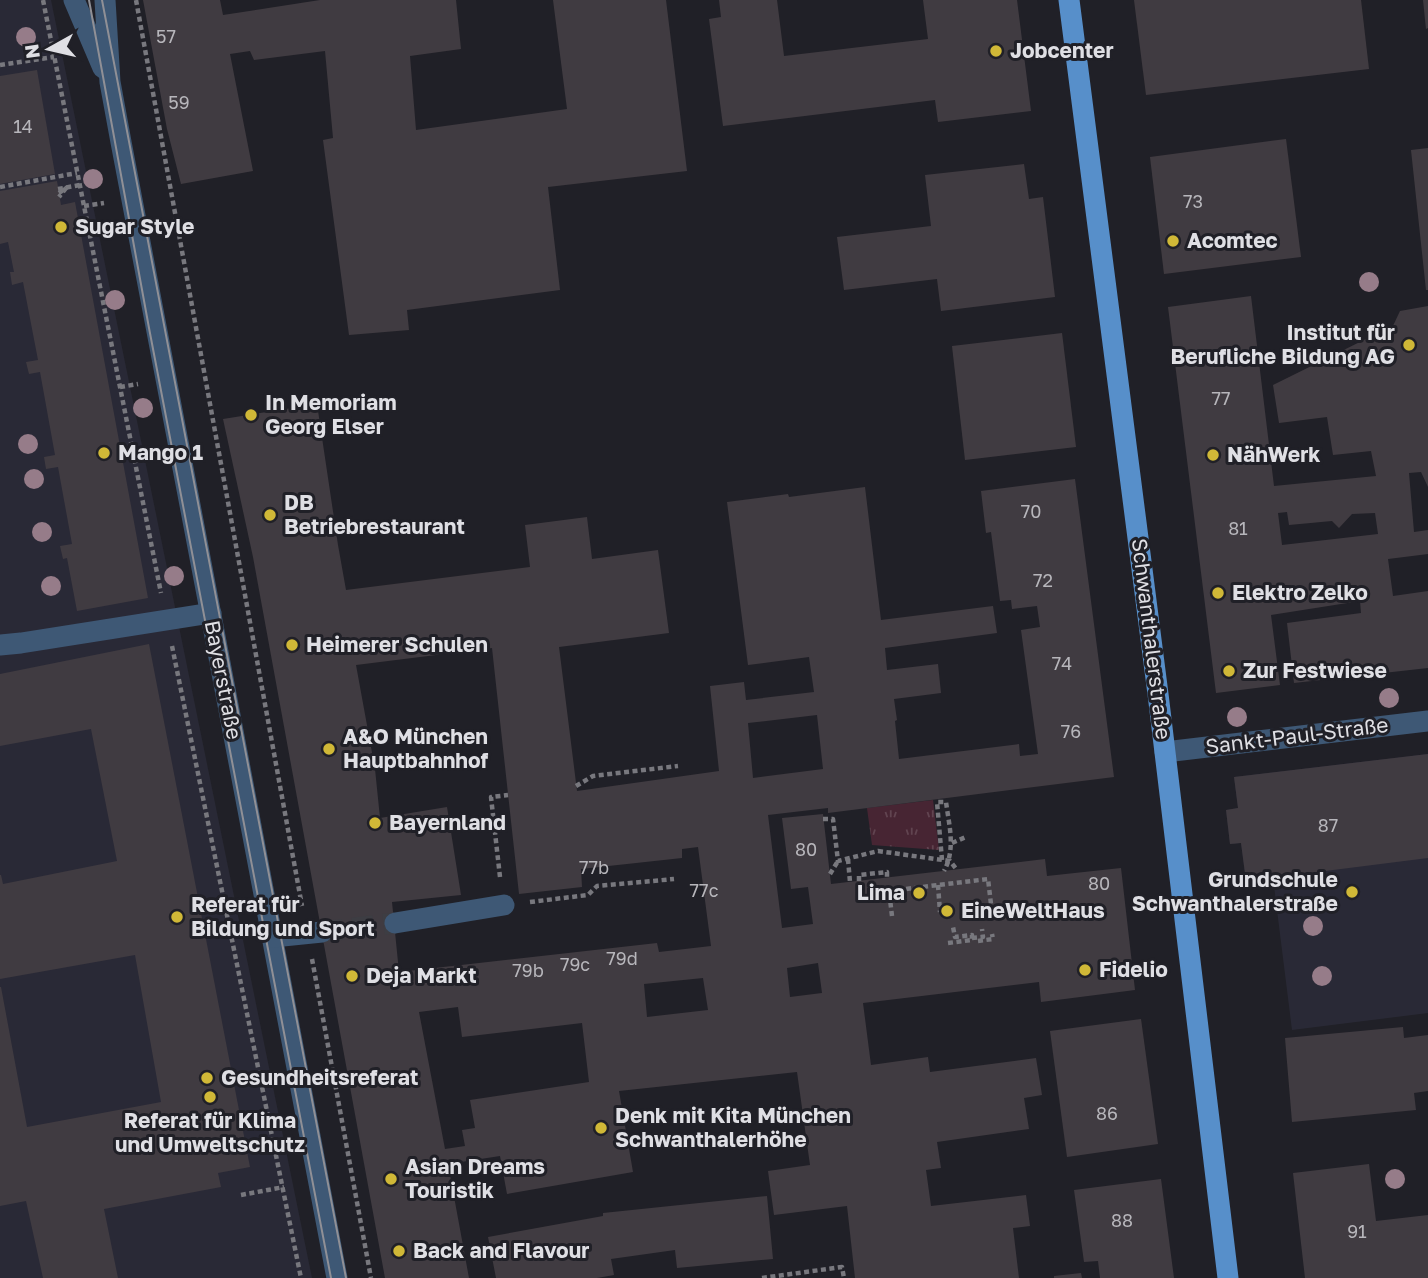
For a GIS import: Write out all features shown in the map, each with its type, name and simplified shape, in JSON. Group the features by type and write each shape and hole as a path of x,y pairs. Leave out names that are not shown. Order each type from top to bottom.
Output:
{"main road":[{"name":"Schwanthalerstraße","path":"1069,0 1165,752 1228,1278"}],"street":[{"name":"Bayerstraße","path":"74,0 110,82"},
{"name":"Bayerstraße","path":"105,0 110,82 337,1278"},
{"path":"0,645 211,613"},
{"name":"Sankt-Paul-Straße","path":"1165,752 1428,721"},
{"path":"395,923 504,905"},
{"path":"272,937 314,933"}],"path":[{"path":"136,0 314,933 372,1278"},
{"path":"0,65 54,57"},
{"path":"0,187 77,173"},
{"path":"59,193 66,188 80,185"},
{"path":"84,206 104,203"},
{"path":"120,387 138,384"},
{"path":"576,786 593,776 678,766"},
{"path":"508,795 491,797 504,905 588,895 597,886 674,880"},
{"path":"942,860 937,802 946,802 952,843 950,861 944,871"},
{"path":"824,819 833,819 838,861"},
{"path":"952,843 965,837"},
{"path":"826,843 835,842"},
{"path":"830,874 838,861 878,851 950,861 957,870"},
{"path":"828,855 836,854"},
{"path":"848,859 850,882"},
{"path":"859,881 859,875 887,872 887,877"},
{"path":"892,916 889,891 938,885 988,879 991,904"},
{"path":"938,885 940,912"},
{"path":"953,927 955,937 972,935 972,940 951,942 983,937 982,929"},
{"path":"978,941 993,939 992,934"},
{"path":"241,1195 284,1187"},
{"path":"295,1245 302,1278"},
{"path":"762,1278 842,1267 844,1278"}],"shaded area":[{"path":"0,0 51,0 312,1278 0,1278"},
{"name":"Grundschule Schwanthalerstraße","path":"1428,754 1428,1013 1292,1030 1273,878 1246,881 1241,843 1230,844 1226,810 1238,808 1234,777"}],"green space":[{"path":"933,800 939,850 872,845 867,808"}],"building":[{"path":"143,0 220,0 223,15 320,0 456,0 461,49 410,56 416,130 567,109 553,0 666,0 687,171 548,187 560,290 407,310 409,330 349,335 323,140 333,138 325,51 254,60 250,51 230,54 253,171 181,184 167,129"},
{"path":"719,0 777,0 784,56 928,39 923,0 1017,0 1031,111 938,122 935,100 723,126 709,19 721,17"},
{"path":"1134,0 1361,0 1369,69 1146,95"},
{"path":"1423,0 1428,0 1426,29"},
{"path":"37,70 55,174 0,184 0,76"},
{"path":"1286,139 1301,257 1164,274 1150,157"},
{"path":"1428,148 1428,290 1426,290 1411,150"},
{"path":"1024,164 1029,199 1043,197 1055,297 941,311 937,279 844,290 837,237 931,226 925,175"},
{"path":"57,181 61,205 75,202 148,598 77,611 67,558 63,559 60,546 72,544 58,467 46,469 44,457 55,455 40,372 29,374 26,362 38,360 23,282 12,285 10,272 14,272 8,242 0,244 0,191"},
{"path":"1251,296 1274,486 1376,476 1371,451 1333,455 1327,417 1279,423 1273,385 1392,328 1400,311 1428,306 1428,487 1421,472 1409,473 1414,532 1428,530 1428,554 1388,559 1393,596 1428,591 1428,668 1294,683 1287,623 1361,613 1360,601 1271,615 1280,685 1216,693 1168,307","holes":["1287,512 1289,525 1332,521 1339,528 1352,514 1375,513 1378,534 1282,545 1278,513"]},
{"path":"1062,333 1076,447 965,460 952,346"},
{"path":"317,404 346,590 530,567 525,525 587,517 592,559 658,550 669,633 559,647 577,791 719,771 710,686 744,682 746,700 814,692 809,657 748,665 727,502 865,487 881,620 993,606 997,633 885,648 887,670 938,664 941,693 894,699 899,759 1019,744 1020,756 1038,754 1021,630 1040,627 1037,606 1012,609 1011,600 1000,601 991,532 986,533 981,491 1075,479 1114,777 828,813 828,808 768,815 782,928 813,924 808,887 791,889 782,818 823,814 831,884 1045,859 1047,876 1121,868 1135,990 1041,1002 1039,982 863,1003 871,1065 928,1057 930,1072 1036,1058 1042,1095 1024,1098 1029,1129 937,1142 941,1168 926,1170 931,1206 1026,1195 1030,1226 1013,1228 1019,1278 855,1278 847,1206 774,1215 768,1171 810,1165 797,1072 619,1091 633,1172 507,1194 500,1156 448,1164 469,1278 385,1278 253,557 223,419","holes":["492,648 519,894 582,887 581,869 682,858 682,849 698,847 711,946 659,952 657,943 399,972 392,902 461,895 447,807 380,818 375,769 356,665","817,715 823,769 753,778 748,723","818,963 822,993 790,997 787,968","703,978 708,1010 647,1017 644,984","458,1007 462,1037 582,1023 589,1082 470,1100 475,1128 462,1130 465,1146 445,1149 419,1012"]},
{"path":"149,644 250,1167 218,1173 221,1187 104,1209 118,1278 43,1278 26,1201 0,1206 0,987 27,1127 161,1102 135,955 0,979 0,875 3,884 117,861 91,729 0,746 0,674"},
{"path":"1428,754 1428,858 1246,881 1241,843 1230,844 1226,810 1238,808 1234,777"},
{"path":"1141,1019 1158,1144 1067,1157 1050,1031"},
{"path":"1403,1027 1404,1038 1428,1035 1428,1091 1414,1093 1416,1110 1292,1122 1285,1038"},
{"path":"1369,1164 1376,1221 1428,1215 1428,1278 1305,1278 1293,1173"},
{"path":"1161,1179 1174,1278 1100,1278 1098,1261 1084,1262 1074,1190"},
{"path":"767,1196 773,1259 677,1268 675,1250 611,1259 614,1275 597,1278 496,1278 488,1237 603,1216 603,1213"},
{"path":"1081,1273 1082,1278 1054,1278 1054,1276"}],"tunnel":[{"path":"322,932 395,923"}],"tram line":[{"path":"89,0 331,1278"},
{"path":"102,0 346,1278"}],"place":[{"name":"Jobcenter","path":"996,51"},
{"name":"Sugar Style","path":"61,227"},
{"name":"Acomtec","path":"1173,241"},
{"name":"Institut für Berufliche Bildung AG","path":"1409,345"},
{"name":"In Memoriam Georg Elser","path":"251,415"},
{"name":"Mango 1","path":"104,453"},
{"name":"NähWerk","path":"1213,455"},
{"name":"DB Betriebrestaurant","path":"270,515"},
{"name":"Elektro Zelko","path":"1218,593"},
{"name":"Heimerer Schulen","path":"292,645"},
{"name":"Zur Festwiese","path":"1229,671"},
{"name":"A&O München Hauptbahnhof","path":"329,749"},
{"name":"Bayernland","path":"375,823"},
{"name":"Grundschule Schwanthalerstraße","path":"1352,892"},
{"name":"Lima","path":"919,893"},
{"name":"EineWeltHaus","path":"947,911"},
{"name":"Referat für Bildung und Sport","path":"177,917"},
{"name":"Fidelio","path":"1085,970"},
{"name":"Deja Markt","path":"352,976"},
{"name":"Gesundheitsreferat","path":"207,1078"},
{"name":"Referat für Klima und Umweltschutz","path":"210,1097"},
{"name":"Denk mit Kita München Schwanthalerhöhe","path":"601,1128"},
{"name":"Asian Dreams Touristik","path":"391,1179"},
{"name":"Back and Flavour","path":"399,1251"}]}
